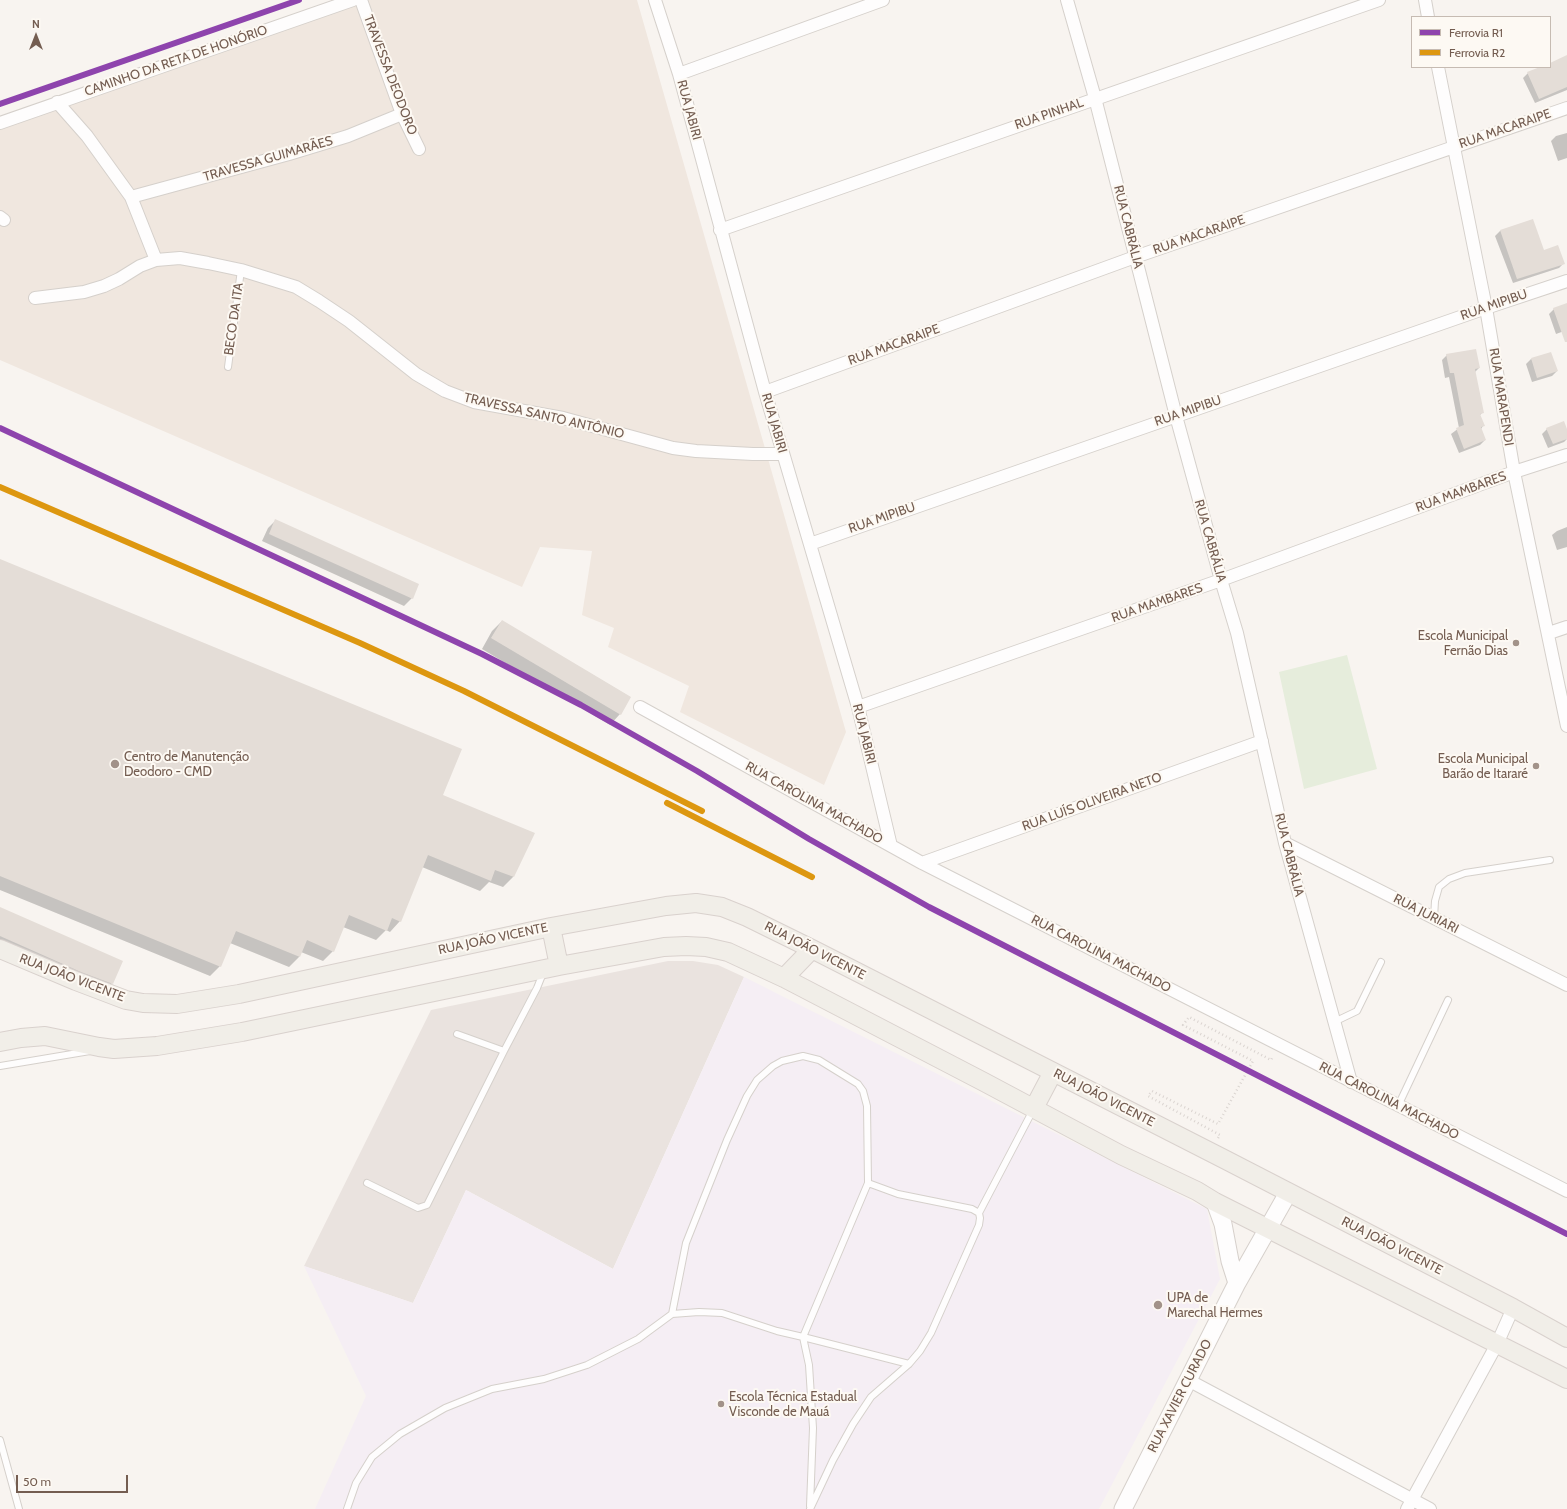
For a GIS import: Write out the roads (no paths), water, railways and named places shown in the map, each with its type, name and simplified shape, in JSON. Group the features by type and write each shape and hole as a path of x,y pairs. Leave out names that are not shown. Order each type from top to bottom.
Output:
{"main road":[{"name":"RUA JOÃO VICENTE","path":"0,949 83,984 126,1000 143,1003 177,1004 238,994 551,927 666,906 696,903 722,907 747,917 812,949 1209,1151 1513,1308 1567,1338"},
{"path":"551,927 552,968"},
{"path":"0,1042 26,1037 45,1036 99,1048 142,1048 242,1032 552,968 664,947 706,947 728,952 784,978 1121,1155 1197,1191 1215,1202 1567,1379"},
{"path":"784,978 812,949"},
{"path":"1034,1108 1053,1072"},
{"name":"RUA XAVIER CURADO","path":"1123,1509 1237,1283 1269,1229 1288,1193"},
{"path":"1215,1202 1223,1224 1230,1261 1237,1283"}],"street":[{"name":"CAMINHO DA RETA DE HONÓRIO","path":"0,123 353,0"},
{"name":"TRAVESSA DEODORO","path":"361,0 402,114 419,149"},
{"name":"RUA JABIRI","path":"655,0 679,74 765,392 858,707 891,846"},
{"path":"679,74 883,0"},
{"name":"RUA CABRÁLIA","path":"1066,0 1095,98 1176,416 1221,580 1237,632 1285,843 1351,1082"},
{"name":"RUA PINHAL","path":"720,230 1379,0"},
{"path":"1425,0 1428,16"},
{"name":"RUA MARAPENDI","path":"1438,68 1486,308 1514,472 1549,633 1567,726"},
{"path":"57,102 87,136 131,197 156,260"},
{"name":"RUA MACARAIPE","path":"765,392 1135,257 1453,146 1567,108"},
{"name":"TRAVESSA GUIMARÃES","path":"131,197 289,154 348,136 402,114"},
{"name":"TRAVESSA SANTO ANTÔNIO","path":"35,298 84,292 104,286 140,266 156,260 180,258 241,270 296,287 349,321 416,374 445,391 474,402 563,418 673,448 696,451 783,454"},
{"name":"RUA MIPIBU","path":"810,544 1567,281"},
{"name":"RUA MAMBARES","path":"858,707 1221,580 1514,472 1567,455"},
{"path":"1549,633 1567,627"},
{"name":"RUA CAROLINA MACHADO","path":"640,707 922,863 1567,1191"},
{"name":"RUA LUÍS OLIVEIRA NETO","path":"922,863 1262,741"},
{"name":"RUA JURIARI","path":"1285,843 1567,985"},
{"path":"1410,1505 1497,1344 1513,1308"},
{"path":"1188,1380 1410,1505 1430,1509"}],"lane":[{"name":"BECO DA ITA","path":"228,368 241,270"},
{"path":"1434,918 1435,901 1439,887 1449,879 1465,873 1550,860"},
{"path":"1334,1022 1357,1011 1381,962"},
{"path":"367,1183 418,1208 427,1204 537,988 552,968"},
{"path":"1398,1106 1448,1000"},
{"path":"457,1034 504,1051"},
{"path":"0,1066 83,1053 99,1048"},
{"path":"672,1314 686,1243 709,1184 747,1096 757,1080 773,1066 782,1061 803,1056 819,1060 858,1084 861,1087 867,1106 868,1183 803,1337 810,1365 813,1428 810,1509"},
{"path":"810,1509 833,1460 853,1424 871,1397 909,1364 920,1351 931,1333 979,1225 979,1214 1034,1108"},
{"path":"868,1183 898,1194 972,1209 979,1214"},
{"path":"347,1509 356,1483 372,1458 400,1434 445,1408 492,1389 544,1379 587,1365 638,1338 672,1314 699,1312 722,1313 777,1331 909,1364"},
{"path":"0,1440 19,1509"}],"railway":[{"path":"0,104 299,0"}],"rail line":[{"name":"R1","path":"0,104 299,0"},
{"name":"R1","path":"0,428 482,654 581,705 697,771 809,839 929,907 1567,1234"},
{"name":"R2","path":"0,487 360,643 464,691 702,811"},
{"name":"R2","path":"667,803 812,877"}],"place":[{"name":"Escola Municipal Fernão Dias","path":"1516,643"},
{"name":"Centro de Manutenção Deodoro - CMD","path":"115,764"},
{"name":"Escola Municipal Barão de Itararé","path":"1536,766"},
{"name":"UPA de Marechal Hermes","path":"1158,1305"},
{"name":"Escola Técnica Estadual Visconde de Mauá","path":"721,1404"}]}
